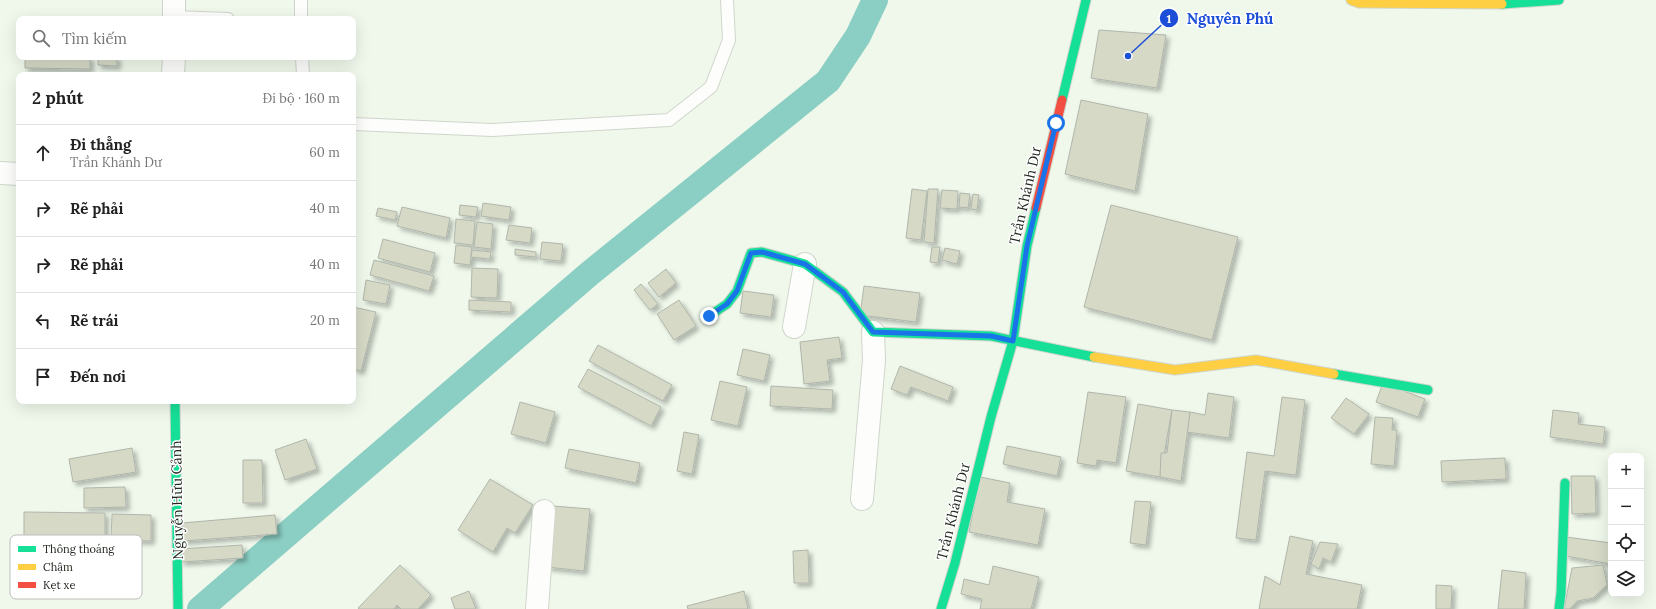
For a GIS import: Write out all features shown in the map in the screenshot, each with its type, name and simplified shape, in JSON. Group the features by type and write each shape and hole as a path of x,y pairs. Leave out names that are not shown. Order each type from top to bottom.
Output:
{"street":[{"name":"Trần Khánh Dư","path":"942,609 955,563 991,417 1013,341 1027,246 1086,0"},
{"path":"1351,0 1359,3 1509,4 1559,0"},
{"path":"173,72 174,60"},
{"path":"0,173 16,174"},
{"path":"709,316 727,304 737,291 751,253 762,252 805,264 843,292 873,332 874,360 862,499"},
{"path":"794,327 805,264"},
{"path":"873,332 991,336 1088,356 1175,370 1256,360 1428,390"},
{"name":"Nguyễn Hữu Cảnh","path":"175,404 178,609"},
{"path":"1559,609 1561,593 1565,483"},
{"path":"537,609 544,511"}],"lane":[{"path":"301,0 301,16"},
{"path":"356,124 492,130 669,120 712,87 729,40 727,0"},
{"path":"174,12 205,16"},
{"path":"302,60 303,72"}],"building":[{"path":"1099,30 1166,35 1157,88 1091,78"},
{"path":"25,60 90,60 90,69 25,68"},
{"path":"98,60 117,60 117,66 98,65"},
{"path":"1081,100 1148,114 1135,191 1065,174"},
{"path":"912,189 927,191 921,240 906,238"},
{"path":"928,189 938,189 934,243 924,242"},
{"path":"942,190 958,191 957,209 940,208"},
{"path":"960,193 970,194 968,208 959,207"},
{"path":"973,194 979,195 977,210 971,209"},
{"path":"483,203 511,207 509,220 481,216"},
{"path":"460,205 478,207 476,217 459,215"},
{"path":"1111,205 1238,237 1212,340 1084,307"},
{"path":"402,207 450,218 446,238 397,226"},
{"path":"378,208 397,212 395,220 376,216"},
{"path":"456,219 475,221 473,245 454,243"},
{"path":"477,222 493,224 491,249 474,247"},
{"path":"509,225 532,228 530,243 506,240"},
{"path":"383,239 435,253 430,272 378,258"},
{"path":"542,242 563,244 561,261 540,259"},
{"path":"456,245 472,247 470,265 454,263"},
{"path":"932,247 940,247 938,263 930,262"},
{"path":"945,248 960,251 957,264 942,260"},
{"path":"515,249 536,252 536,257 515,255"},
{"path":"472,250 491,252 490,259 471,257"},
{"path":"374,260 434,276 429,291 370,275"},
{"path":"472,268 498,269 497,298 471,297"},
{"path":"666,269 676,283 659,297 648,283"},
{"path":"366,280 390,285 386,304 363,300"},
{"path":"641,284 658,304 650,310 634,290"},
{"path":"864,286 920,293 916,322 860,315"},
{"path":"743,291 774,295 771,317 740,313"},
{"path":"469,300 511,302 511,312 469,310"},
{"path":"679,300 696,326 674,340 657,314"},
{"path":"356,308 376,312 361,371 356,370"},
{"path":"839,337 842,358 827,360 830,381 804,384 800,342"},
{"path":"598,345 672,385 663,401 589,361"},
{"path":"743,349 770,355 764,381 737,375"},
{"path":"900,366 953,387 948,401 911,387 907,395 891,389"},
{"path":"588,369 661,407 651,426 578,387"},
{"path":"720,381 747,387 738,426 711,420"},
{"path":"1383,383 1425,399 1418,417 1376,402"},
{"path":"771,386 833,390 832,409 770,406"},
{"path":"1088,392 1126,397 1116,463 1097,460 1096,466 1077,463"},
{"path":"1208,393 1234,397 1229,438 1187,432 1190,412 1205,415"},
{"path":"1282,397 1305,400 1296,475 1265,471 1256,540 1236,538 1247,452 1274,456"},
{"path":"1346,398 1369,414 1354,434 1331,418"},
{"path":"520,402 555,412 546,443 511,434"},
{"path":"1138,404 1172,410 1160,477 1126,471"},
{"path":"1172,410 1190,412 1181,481 1160,477 1161,453 1167,453"},
{"path":"1553,410 1579,413 1578,424 1605,427 1603,444 1550,437"},
{"path":"1375,417 1393,418 1392,430 1397,430 1394,466 1371,464"},
{"path":"684,432 699,435 692,474 677,471"},
{"path":"306,439 317,469 285,480 275,450"},
{"path":"1007,446 1061,457 1057,476 1003,464"},
{"path":"132,448 136,472 73,482 69,459"},
{"path":"569,449 640,463 636,483 565,468"},
{"path":"1505,458 1506,479 1442,482 1441,461"},
{"path":"243,460 262,460 263,503 243,503"},
{"path":"1571,476 1595,476 1596,513 1572,514"},
{"path":"980,477 1010,483 1007,502 1045,509 1038,545 969,532"},
{"path":"490,479 533,505 515,533 507,528 493,552 458,530"},
{"path":"125,487 126,507 84,508 84,488"},
{"path":"1135,501 1151,502 1146,545 1130,543"},
{"path":"553,506 590,509 584,571 547,567"},
{"path":"24,512 105,513 105,535 24,535"},
{"path":"112,514 151,515 151,541 142,541 142,535 111,535"},
{"path":"275,515 277,534 183,541 182,523"},
{"path":"1290,536 1313,541 1306,574 1362,585 1357,609 1259,609 1265,576 1280,585"},
{"path":"1566,537 1608,543 1608,563 1566,556"},
{"path":"1320,542 1338,544 1331,562 1323,558 1319,569 1311,564"},
{"path":"242,545 243,558 181,562 180,549"},
{"path":"808,550 809,583 794,583 793,551"},
{"path":"400,565 431,595 418,609 401,609 397,605 394,609 359,609 358,608"},
{"path":"1603,565 1607,585 1593,598 1577,601 1570,609 1564,609 1572,568"},
{"path":"993,566 1039,577 1031,609 980,609 982,599 961,594 964,579 989,585"},
{"path":"1502,570 1526,573 1524,609 1498,609"},
{"path":"1436,585 1452,586 1451,609 1436,609"},
{"path":"469,591 476,609 455,609 451,598"},
{"path":"744,591 748,609 688,609 687,606"}],"waterway":[{"path":"200,609 589,274 828,81 858,36 875,0"}],"traffic: fast":[{"path":"1062,100 1086,0"},
{"path":"1502,4 1559,0"},
{"path":"941,609 955,563 991,417 1013,341 1027,246 1036,208"},
{"path":"709,316 727,304 737,291 751,253 762,252 805,264 843,292 873,332 991,336 1094,357"},
{"path":"1334,374 1428,390"},
{"path":"175,404 178,609"},
{"path":"1559,609 1561,593 1565,483"}],"traffic: slow":[{"path":"1351,0 1359,3 1502,4"},
{"path":"1094,357 1175,370 1256,360 1334,374"}],"traffic: jam":[{"path":"1036,208 1062,100"}],"place":[{"name":"Nguyên Phú","path":"1128,56"}],"route":[{"path":"709,316 727,304 737,291 751,253 762,252 805,264 843,292 873,332 991,336 1013,341 1027,246 1056,123"}]}
